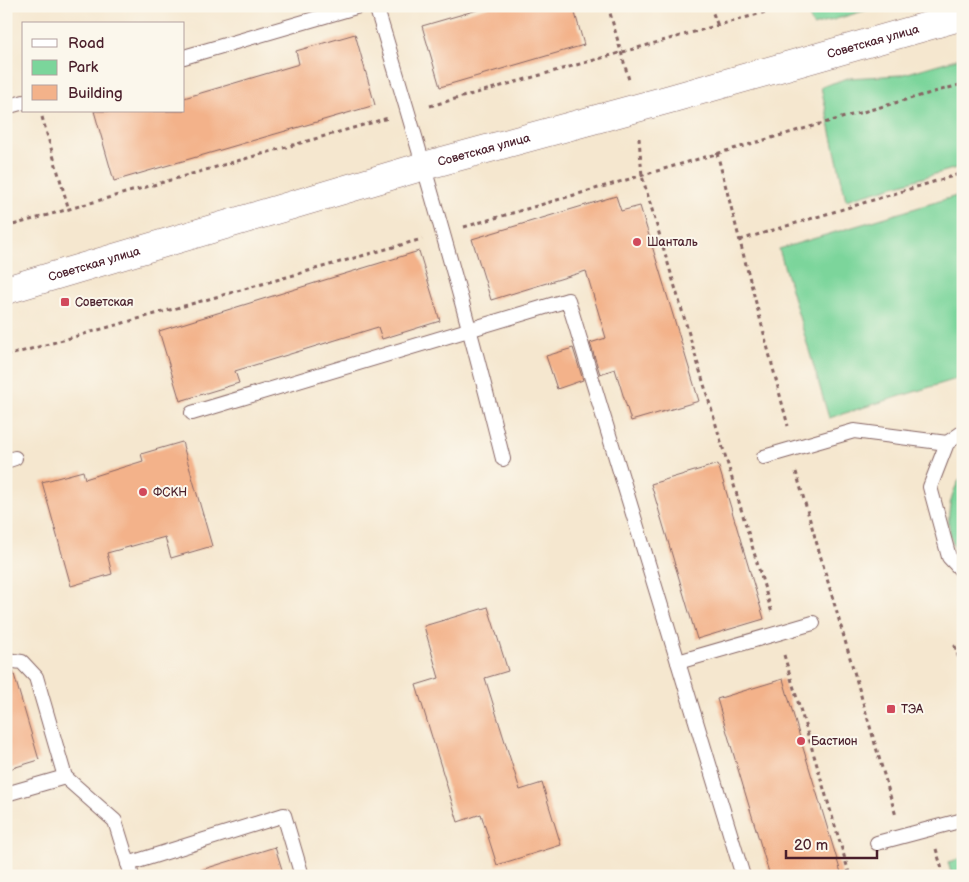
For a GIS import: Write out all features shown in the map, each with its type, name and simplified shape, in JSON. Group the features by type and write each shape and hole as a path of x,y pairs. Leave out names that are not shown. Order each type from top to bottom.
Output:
{"main road":[{"name":"Советская улица","path":"6,290 424,166 963,16"}],"lane":[{"path":"185,57 327,10 359,6"},
{"path":"376,6 444,232 503,459"},
{"path":"6,107 22,103"},
{"path":"192,413 568,300 743,876"},
{"path":"764,457 854,430 947,443"},
{"path":"963,432 947,443 930,487 949,557 963,572"},
{"path":"678,662 812,623"},
{"path":"6,660 22,662 36,677 65,777 115,821 130,870 284,815 302,876"},
{"path":"6,794 65,777"},
{"path":"877,842 963,820"}],"path":[{"path":"608,6 637,108 642,176 850,876"},
{"path":"710,6 718,26"},
{"path":"6,227 787,6"},
{"path":"6,356 642,176 774,136 963,84"},
{"path":"40,112 69,210"},
{"path":"717,153 791,435"},
{"path":"740,240 963,173"},
{"path":"796,471 896,817 903,815"},
{"path":"963,644 955,646 963,672"}],"green space":[{"path":"805,6 880,6 813,26"},
{"path":"963,57 963,166 846,200 821,87 848,78 901,75"},
{"path":"963,194 963,377 829,418 779,249"},
{"path":"963,475 963,563 952,542 949,519 952,495"},
{"path":"963,858 963,876 952,876 948,862"}],"building":[{"path":"491,6 573,6 584,45 440,87 422,26"},
{"path":"355,34 375,105 114,181 94,112 185,112 185,98 299,64 296,51"},
{"path":"616,196 621,211 640,206 699,401 631,421 615,369 600,374 590,343 606,338 586,271 491,300 472,239"},
{"path":"419,251 440,321 382,339 378,327 235,371 239,383 180,401 159,331"},
{"path":"573,348 583,380 557,389 546,356"},
{"path":"182,442 212,546 171,558 165,537 107,553 112,574 71,586 42,482 83,471 85,479 143,461 141,454"},
{"path":"718,464 764,619 697,639 651,484"},
{"path":"488,607 508,671 485,678 520,790 542,783 561,845 497,865 481,814 458,822 416,685 439,678 424,626"},
{"path":"6,671 13,671 39,760 6,770"},
{"path":"783,679 842,876 770,876 717,699"},
{"path":"275,847 284,876 202,876 201,870"}],"place":[{"name":"Шанталь","path":"637,242"},
{"name":"Советская","path":"65,302"},
{"name":"ФСКН","path":"143,492"},
{"name":"ТЭА","path":"891,709"},
{"name":"Бастион","path":"801,741"}]}
